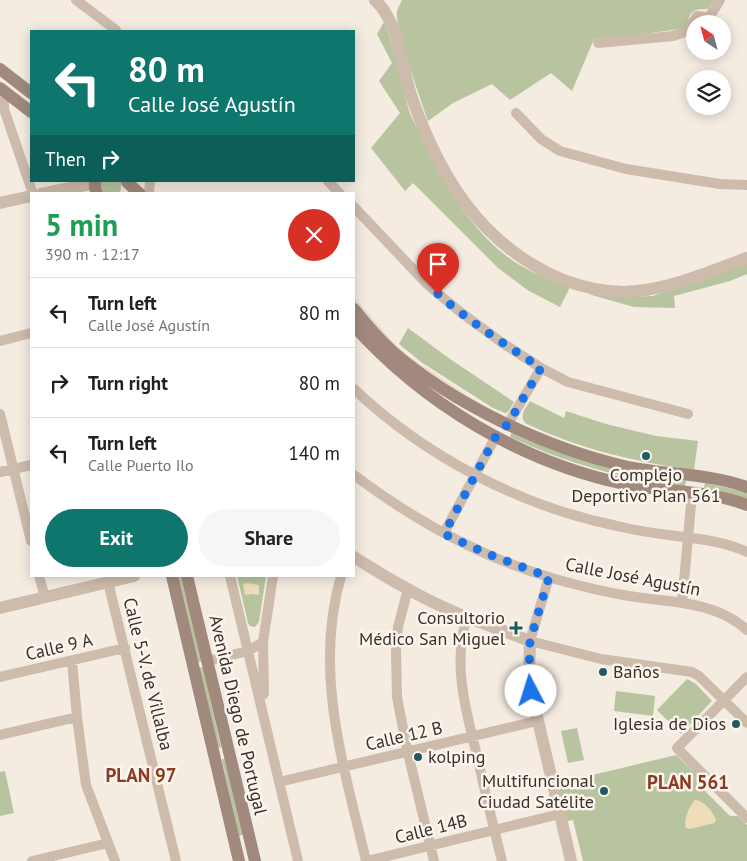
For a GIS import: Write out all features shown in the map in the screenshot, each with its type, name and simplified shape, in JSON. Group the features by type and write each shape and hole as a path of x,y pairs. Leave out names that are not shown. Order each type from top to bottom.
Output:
{"main road":[{"path":"0,69 30,92"},
{"path":"4,91 30,111"},
{"path":"128,182 138,192"},
{"path":"355,310 381,340 418,371 502,422 562,447 602,460 645,470 726,481 747,487"},
{"path":"355,327 394,366 420,388 464,419 496,436 553,462 606,480 657,490 722,498 747,506"},
{"path":"496,436 508,424"},
{"path":"692,494 696,477"},
{"name":"Avenida Diego de Portugal","path":"172,577 239,861"},
{"name":"Avenida Diego de Portugal","path":"187,577 255,861"},
{"path":"214,755 229,752"}],"street":[{"path":"76,0 116,30"},
{"path":"376,0 390,20 411,96 433,148 456,190 482,224 525,261 574,284 612,291 635,291 684,282 747,258"},
{"path":"712,15 720,0"},
{"path":"598,43 673,36 686,33"},
{"path":"4,91 4,109 31,192"},
{"path":"516,113 541,139 560,151 626,169 720,184 747,185"},
{"path":"329,182 338,192"},
{"path":"59,192 95,188"},
{"path":"0,203 30,196"},
{"path":"355,208 428,285 446,301 501,342 541,368 568,382 688,414"},
{"path":"0,341 30,333"},
{"path":"508,424 541,368"},
{"path":"355,390 409,434 434,451 475,475 532,500 591,521 648,532 715,541 747,552"},
{"path":"0,414 30,537"},
{"path":"444,534 496,436"},
{"path":"0,472 30,465"},
{"name":"Calle José Agustín","path":"355,476 392,502 444,534 488,554 549,577 590,588 619,594 701,605 728,616 747,630"},
{"path":"682,603 692,494"},
{"path":"355,558 408,589 468,618 530,641 601,660 692,672 699,676 747,723"},
{"path":"40,577 45,597"},
{"path":"0,608 130,577"},
{"path":"230,577 298,861"},
{"path":"269,738 262,679 263,642 273,577"},
{"path":"341,577 334,609 329,662 331,699 344,767 366,861"},
{"path":"549,577 530,641 529,674 537,721 572,861"},
{"name":"Calle 5-V. de Villalba","path":"108,582 176,861"},
{"path":"408,589 398,627 395,674 397,697 434,861"},
{"path":"468,618 462,644 462,679 472,736 502,861"},
{"path":"208,661 248,651 263,642"},
{"name":"Calle 9 A","path":"0,677 125,648"},
{"path":"72,661 86,785 115,861"},
{"path":"747,677 677,748 747,818"},
{"path":"0,735 77,717"},
{"name":"Calle 12 B","path":"279,782 537,721"},
{"name":"Calle 14B","path":"366,861 560,814"},
{"path":"32,861 108,843"}],"green space":[{"path":"402,0 714,0 708,9 698,10 690,15 686,15 686,28 594,39 572,91 551,73 510,100 492,84 453,103 428,121 409,64 397,19 397,11"},
{"path":"384,22 395,54 410,113 446,183 478,229 505,255 528,270 570,287 560,307 529,291 498,268 413,183 405,191 371,148 400,113 379,81 392,63 377,34"},
{"path":"100,182 121,182 121,190 119,192 102,192"},
{"path":"747,260 747,274 730,281 674,296 675,308 634,307 588,294 631,297 653,296"},
{"path":"408,328 514,402 508,412 505,413 493,408 421,362 399,344"},
{"path":"530,401 564,418 566,411 606,424 656,436 698,441 694,470 649,463 608,453 546,432 525,423 523,420 524,412"},
{"path":"512,431 686,481 685,487 617,475 595,469 552,455 510,437"},
{"path":"705,483 747,492 747,499 704,488"},
{"path":"181,577 202,661 197,663 177,578"},
{"path":"237,577 266,577 259,622 255,627 250,626"},
{"path":"203,667 220,748 218,747 198,668"},
{"path":"687,679 696,684 712,701 681,734 657,710"},
{"path":"616,691 655,696 653,716 614,711"},
{"path":"577,728 584,760 568,763 561,731"},
{"path":"676,755 697,775 697,783 730,816 738,816 747,825 747,861 583,861 573,820 567,821 558,784"},
{"path":"225,759 244,834 239,836 222,760"},
{"path":"5,771 14,813 0,816 0,772"}],"sand":[{"path":"246,583 259,585 259,595 245,595 243,585"},
{"path":"695,800 705,804 711,810 716,820 714,823 690,829 686,828 687,814"}],"shaded area":[{"path":"355,298 407,355 501,418 420,367 396,348 355,302"}],"place":[{"name":"Complejo Deportivo Plan 561","path":"646,456"},
{"name":"Consultorio Médico San Miguel","path":"516,628"},
{"name":"Baños","path":"603,672"},
{"name":"Iglesia de Dios","path":"736,724"},
{"name":"kolping","path":"418,757"},
{"name":"Multifuncional Ciudad Satélite","path":"604,791"}],"district":[{"name":"PLAN 97","path":"141,775"},
{"name":"PLAN 561","path":"688,782"}],"route":[{"path":"438,294 487,332 541,368 508,424 496,436 444,534 509,563 549,577 530,641 529,674 531,691"}]}
